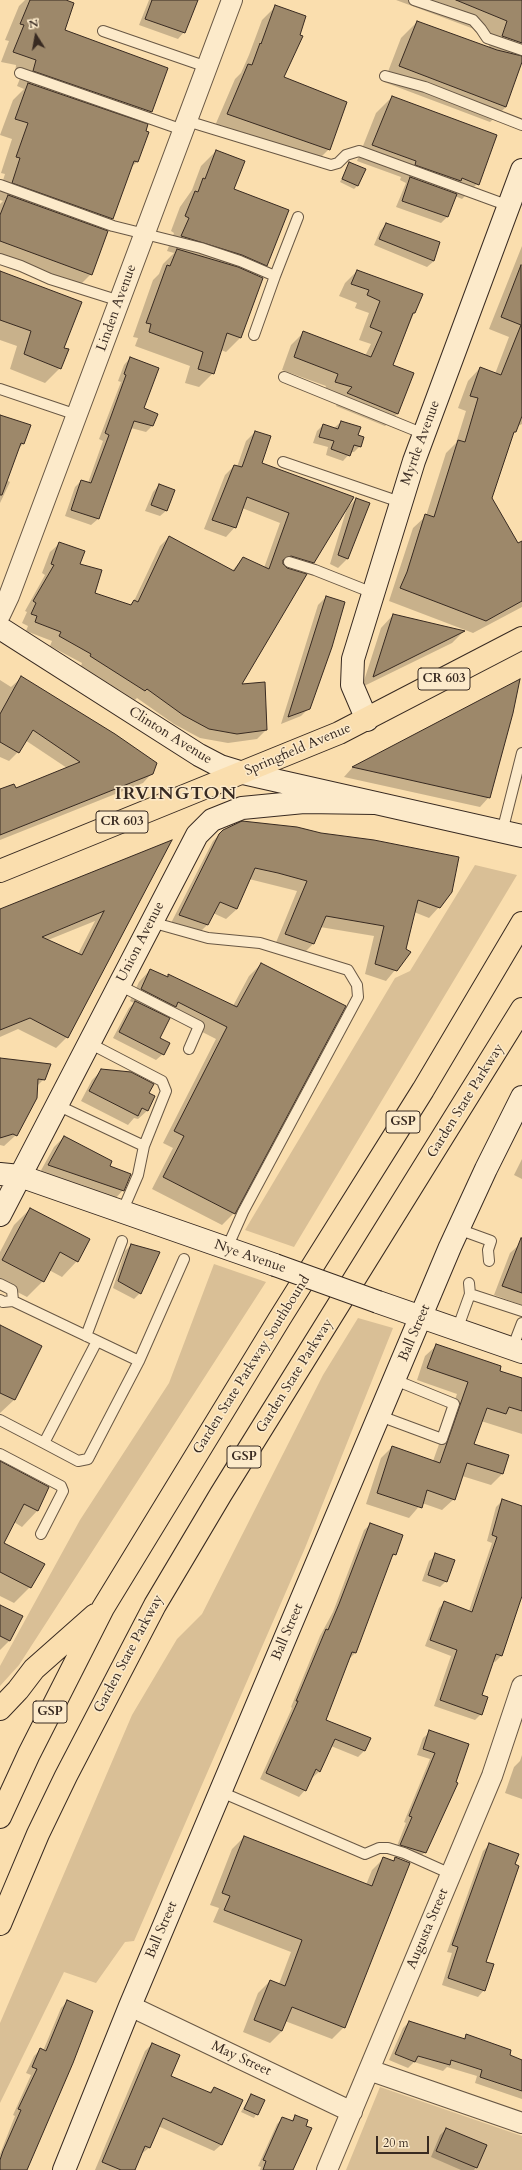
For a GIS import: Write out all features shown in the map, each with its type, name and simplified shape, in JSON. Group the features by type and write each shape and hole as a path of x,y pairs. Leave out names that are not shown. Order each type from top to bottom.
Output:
{"main road":[{"name":"Myrtle Avenue","path":"367,720 355,694 351,676 353,659 400,502 522,170"},
{"name":"Clinton Avenue","path":"0,628 199,756 220,766 244,773 512,834"},
{"name":"Springfield Avenue","path":"0,871 244,773 367,720 522,638"},
{"name":"Union Avenue","path":"0,1215 10,1175 57,1105 197,835 212,820 221,815 242,808 327,801 375,803"},
{"name":"Garden State Parkway Southbound","path":"0,1817 33,1747 103,1608 280,1318 422,1090 522,923"},
{"name":"Garden State Parkway","path":"0,1924 38,1834 66,1776 125,1660 159,1599 221,1494 522,1009"},
{"name":"Ball Street","path":"64,2170 130,2006 458,1229 522,1097"},
{"name":"Nye Avenue","path":"10,1175 227,1248 517,1350"},
{"path":"0,1709 18,1690 34,1669 103,1608"}],"street":[{"name":"Linden Avenue","path":"0,615 9,596 232,0"},
{"name":"Augusta Street","path":"327,2170 492,1776 522,1686"},
{"name":"May Street","path":"130,2006 352,2112"},
{"path":"369,2070 522,2124"}],"lane":[{"path":"414,0 473,20 481,29 486,38 522,50"},
{"path":"103,31 207,67"},
{"path":"20,73 185,126 331,166 338,163 346,155 359,151 509,206"},
{"path":"385,76 425,87 522,125"},
{"path":"0,185 33,195 77,214 145,234 201,248 240,261 275,276"},
{"path":"254,335 298,217"},
{"path":"0,259 21,266 50,279 120,301"},
{"path":"284,376 424,434"},
{"path":"0,389 77,415"},
{"path":"283,462 400,502"},
{"path":"289,562 373,593"},
{"path":"512,834 522,753"},
{"path":"151,922 208,938 260,943 348,970 357,985 358,997 243,1212 227,1248"},
{"path":"119,985 199,1026 190,1049"},
{"path":"89,1043 162,1081 166,1091 144,1146 138,1175 122,1212"},
{"path":"57,1105 144,1146"},
{"path":"458,1229 491,1241 486,1256"},
{"path":"86,1336 122,1241"},
{"path":"0,1420 78,1461 88,1460 139,1361 184,1259"},
{"path":"0,1284 12,1290 13,1301"},
{"path":"457,1330 472,1288 522,1311"},
{"path":"0,1300 4,1302 13,1301 139,1361"},
{"path":"517,1350 522,1323"},
{"path":"44,1443 97,1341"},
{"path":"380,1416 442,1439 454,1404 395,1380"},
{"path":"0,1454 61,1486 63,1491 41,1534"},
{"path":"221,1792 366,1854 379,1848 388,1848 404,1853 451,1874"}],"shaded area":[{"path":"475,865 517,875 294,1247 245,1230 395,978 410,971"},
{"path":"214,1264 266,1282 19,1665 0,1686 0,1666 80,1520 169,1383"},
{"path":"358,1318 393,1328 305,1548 134,1941 125,1942 96,1983 64,1972 0,2103 0,2023 132,1715 177,1639 202,1614 323,1375"},
{"path":"380,2087 522,2136 522,2170 346,2170"}],"building":[{"path":"30,0 66,0 74,3 65,30 168,68 152,112 33,71 36,60 13,52 24,25 20,24"},
{"path":"152,0 198,0 185,33 145,19"},
{"path":"456,0 522,0 522,43 502,36 507,21"},
{"path":"275,5 306,16 300,35 303,36 284,77 347,102 330,150 227,114 248,64 252,65"},
{"path":"417,21 497,50 522,56 522,62 506,107 399,66"},
{"path":"28,83 148,124 146,131 149,132 138,162 134,161 113,219 12,183 20,158 16,157 28,123 15,119"},
{"path":"392,96 497,135 479,185 462,178 461,181 415,165 416,161 372,145"},
{"path":"216,150 245,161 234,189 289,210 267,266 242,255 181,236 189,218 185,216 195,191 198,192 203,178 205,179"},
{"path":"349,162 366,169 358,186 342,179"},
{"path":"410,177 457,194 448,217 402,201"},
{"path":"8,195 108,231 92,275 0,241 0,215"},
{"path":"386,223 440,242 434,261 379,239"},
{"path":"177,249 238,267 263,278 241,338 227,333 214,374 198,369 203,352 149,332 151,324 146,323 167,265 170,266"},
{"path":"521,265 522,416 516,432 514,432 492,498 518,543 522,541 522,601 486,621 400,588 407,572 425,514 434,517 458,440 465,442 478,398 470,396 480,367 501,375 521,325 501,317"},
{"path":"357,270 423,294 415,313 413,313 393,365 414,373 398,414 347,393 352,387 335,382 338,374 294,357 303,331 371,357 382,332 370,327 380,301 367,295 369,290 351,284"},
{"path":"0,271 82,302 64,348 69,349 61,369 24,354 31,331 0,320"},
{"path":"130,357 159,368 144,408 158,414 153,426 134,421 99,519 71,510 81,480 91,483 109,435 105,433 126,375 124,374"},
{"path":"0,415 31,425 24,444 21,443 2,495 0,495"},
{"path":"341,421 361,427 358,435 364,437 361,447 354,445 350,456 331,449 334,441 319,437 323,424 338,429"},
{"path":"255,431 271,436 262,463 354,497 314,563 291,556 283,560 283,564 287,568 307,574 242,684 265,682 267,730 237,734 209,729 183,715 147,689 145,691 90,656 91,654 59,636 61,632 35,622 37,616 31,614 36,603 33,601 54,565 51,564 59,542 85,551 80,564 102,570 95,593 131,605 134,600 138,602 169,536 234,571 243,557 269,569 289,513 247,497 236,528 212,520 234,465 242,467"},
{"path":"159,484 175,490 167,511 151,505"},
{"path":"356,498 370,503 348,559 338,555"},
{"path":"326,596 345,602 332,647 310,709 288,717"},
{"path":"393,614 465,631 373,677"},
{"path":"21,676 115,734 157,763 153,774 0,835 0,789 14,784 16,788 80,762 33,730 19,753 0,742 0,714"},
{"path":"520,679 513,713 490,798 352,767"},
{"path":"242,821 297,827 321,833 374,840 459,857 452,892 440,908 418,900 406,949 411,952 397,971 375,964 384,926 326,916 314,944 285,934 307,881 278,873 255,868 237,909 220,902 208,925 179,915 219,834 223,830"},
{"path":"172,840 68,1038 30,1018 0,1030 0,909","holes":["104,911 82,955 42,937"]},
{"path":"261,963 346,1006 235,1214 163,1177 184,1136 174,1131 227,1027 178,1002 176,1007 141,989 150,969 168,977 168,974 237,1007"},
{"path":"135,1001 170,1018 160,1038 170,1043 164,1055 119,1032"},
{"path":"0,1058 51,1064 45,1080 38,1079 37,1098 17,1136 13,1134 0,1138"},
{"path":"101,1069 131,1072 154,1084 149,1093 155,1096 148,1111 142,1108 138,1116 89,1091"},
{"path":"64,1136 112,1161 110,1166 131,1174 124,1191 48,1165"},
{"path":"30,1208 90,1239 78,1262 60,1252 44,1282 2,1260"},
{"path":"522,1238 522,1293 502,1286"},
{"path":"131,1244 160,1252 141,1294 118,1281"},
{"path":"0,1325 42,1346 15,1400 0,1393"},
{"path":"436,1344 501,1366 500,1371 522,1378 522,1411 509,1407 506,1414 487,1408 474,1444 509,1455 503,1474 467,1463 455,1500 427,1490 422,1508 377,1493 392,1446 440,1463 468,1382 427,1368"},
{"path":"0,1461 49,1487 38,1511 24,1504 4,1543 45,1564 31,1588 0,1572"},
{"path":"502,1499 522,1506 522,1596 502,1656 496,1654 482,1695 488,1697 482,1715 440,1700 457,1650 430,1640 444,1601 472,1612 497,1537 492,1535"},
{"path":"370,1523 403,1535 396,1555 393,1554 356,1653 352,1652 326,1720 371,1738 365,1751 335,1739 320,1772 316,1769 306,1791 266,1773 298,1701 296,1701 326,1629 328,1630 339,1604"},
{"path":"435,1553 455,1560 447,1582 428,1575"},
{"path":"0,1605 23,1616 10,1641 0,1636"},
{"path":"429,1730 469,1744 456,1782 458,1783 426,1853 400,1845 412,1817 409,1816 435,1753 423,1749"},
{"path":"244,1836 372,1886 383,1857 394,1861 395,1857 410,1863 345,2028 292,2007 282,2031 254,2020 270,1980 285,1986 302,1940 224,1910 230,1896 222,1893"},
{"path":"489,1843 519,1854 515,1864 519,1866 486,1962 494,1964 485,1991 448,1978 458,1947 452,1945"},
{"path":"67,2000 93,2011 73,2063 27,2170 0,2170 0,2160 3,2151 21,2110 18,2109 37,2069 32,2067 40,2048 46,2051"},
{"path":"409,2021 465,2039 466,2034 511,2050 510,2055 522,2060 522,2091 480,2077 482,2070 451,2060 450,2065 418,2056 415,2062 395,2054"},
{"path":"152,2043 180,2055 171,2076 211,2093 214,2087 243,2100 222,2145 163,2118 150,2148 145,2146 135,2170 121,2170 102,2162"},
{"path":"251,2094 265,2100 258,2115 244,2109"},
{"path":"295,2115 308,2120 306,2126 312,2128 293,2170 263,2170 266,2161 263,2160 282,2117 293,2121"},
{"path":"446,2128 487,2145 477,2168 436,2151"}],"district":[{"name":"IRVINGTON","path":"176,795"}]}
